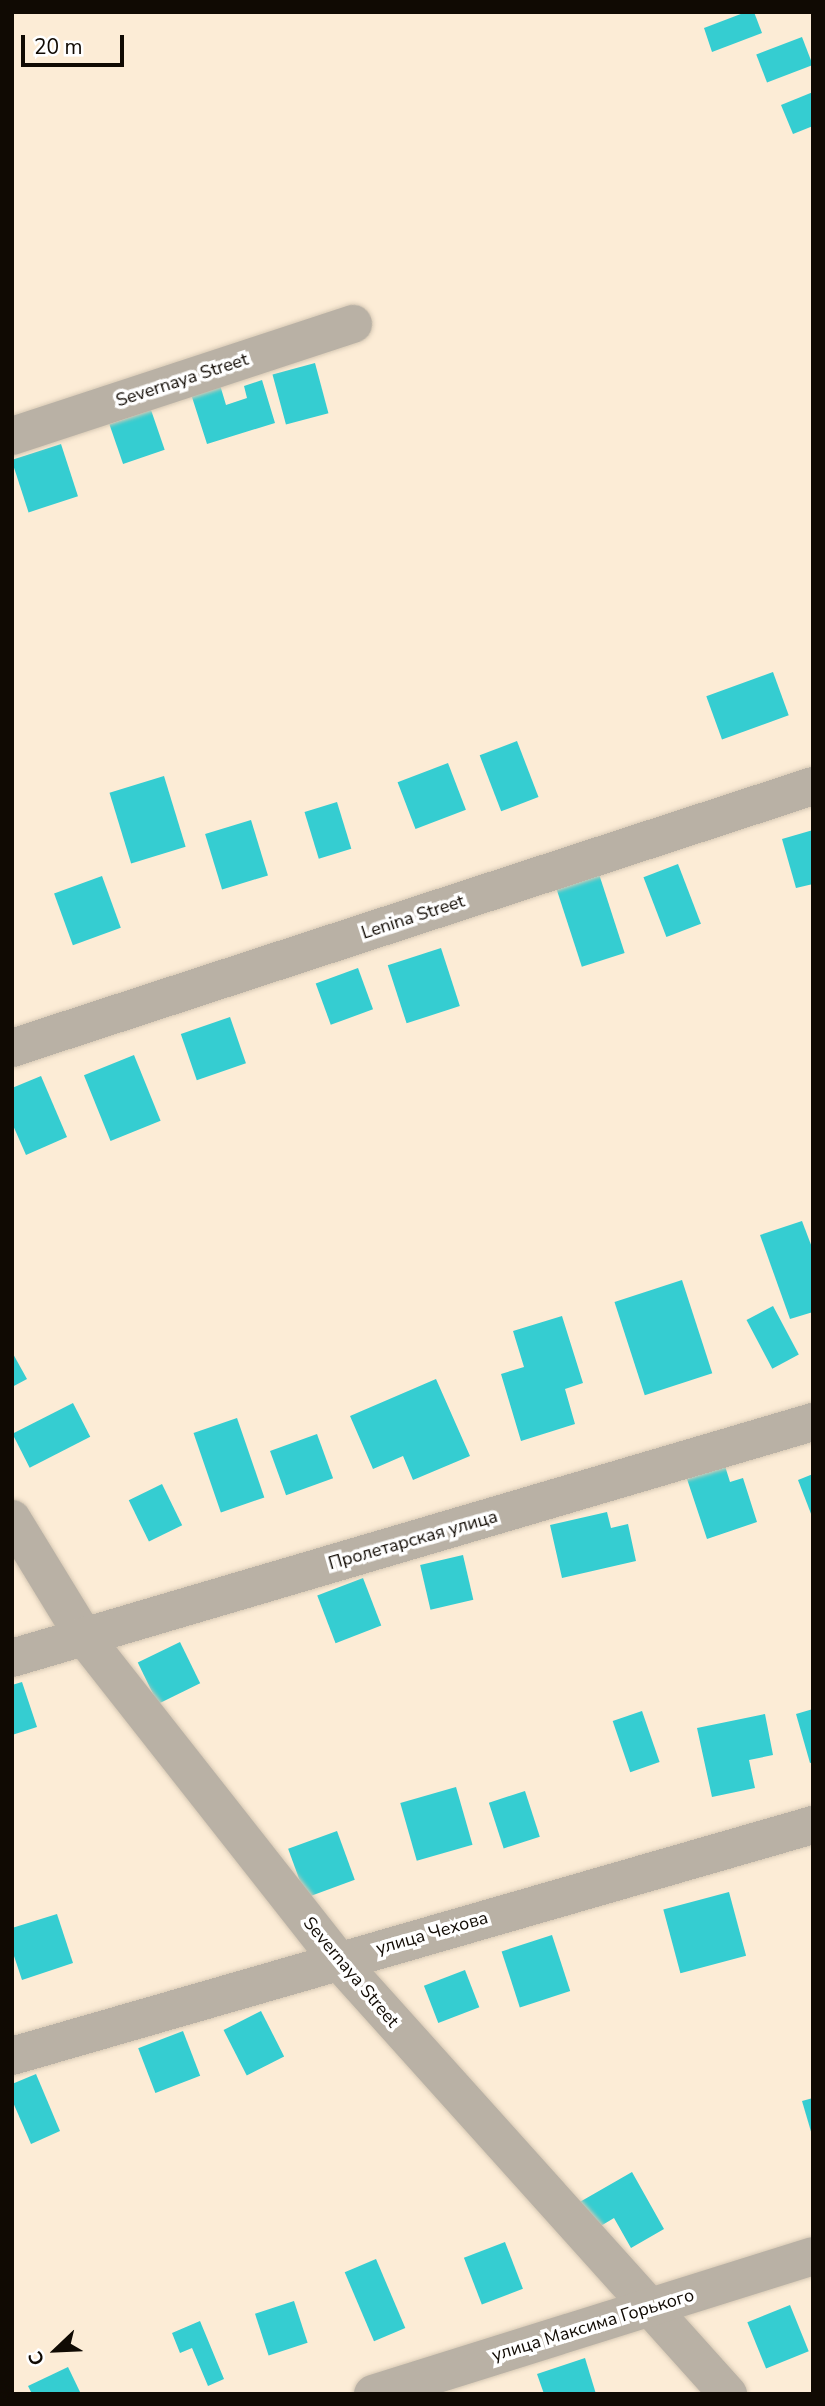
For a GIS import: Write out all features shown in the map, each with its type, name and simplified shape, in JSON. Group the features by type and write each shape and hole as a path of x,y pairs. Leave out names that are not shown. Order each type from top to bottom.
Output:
{"street":[{"name":"Severnaya Street","path":"12,436 353,324"},
{"name":"Lenina Street","path":"12,1048 813,786"},
{"name":"Пролетарская улица","path":"12,1658 813,1422"},
{"name":"Severnaya Street","path":"12,1519 84,1637 337,1959 647,2308 728,2394"},
{"name":"улица Чехова","path":"12,2056 337,1959 813,1825"},
{"name":"улица Максима Горького","path":"373,2394 813,2256"}],"building":[{"path":"746,12 754,12 762,33 712,52 704,28"},
{"path":"802,37 813,65 767,83 756,55"},
{"path":"813,92 813,126 793,134 781,105"},
{"path":"315,363 328,413 286,425 272,374"},
{"path":"262,380 275,423 207,444 191,394 220,385 226,405 247,398 244,386"},
{"path":"151,410 165,450 123,464 109,424"},
{"path":"61,444 78,496 29,512 12,460"},
{"path":"773,672 789,715 722,740 706,696"},
{"path":"517,741 539,797 501,811 480,755"},
{"path":"448,763 466,810 416,829 398,782"},
{"path":"164,776 186,847 131,863 109,793"},
{"path":"337,802 351,849 319,859 304,812"},
{"path":"251,820 268,875 222,889 205,834"},
{"path":"813,830 813,884 796,888 782,839"},
{"path":"678,864 701,924 666,937 643,877"},
{"path":"599,874 625,953 582,967 556,888"},
{"path":"102,876 121,928 73,945 54,893"},
{"path":"441,948 460,1006 407,1023 388,965"},
{"path":"358,968 373,1009 331,1025 316,983"},
{"path":"230,1017 246,1063 197,1080 181,1034"},
{"path":"134,1055 161,1121 111,1141 84,1075"},
{"path":"41,1076 67,1137 26,1155 12,1123 12,1088"},
{"path":"802,1221 813,1250 813,1312 790,1319 760,1235"},
{"path":"682,1280 712,1373 645,1395 614,1302"},
{"path":"773,1306 799,1355 772,1369 747,1320"},
{"path":"562,1316 583,1383 565,1389 575,1424 521,1441 501,1374 524,1367 513,1331"},
{"path":"12,1352 27,1379 12,1387"},
{"path":"436,1379 470,1456 413,1480 403,1456 373,1469 350,1416"},
{"path":"73,1403 90,1437 30,1468 12,1434"},
{"path":"237,1418 264,1497 221,1512 194,1433"},
{"path":"317,1434 333,1478 286,1495 270,1451"},
{"path":"725,1466 730,1482 743,1478 757,1522 707,1539 687,1479"},
{"path":"813,1474 813,1519 798,1480"},
{"path":"162,1484 182,1525 149,1542 129,1500"},
{"path":"607,1512 611,1528 628,1524 636,1561 562,1578 550,1525"},
{"path":"463,1555 473,1600 430,1610 420,1565"},
{"path":"363,1578 381,1626 336,1643 317,1596"},
{"path":"180,1642 200,1683 158,1704 138,1663"},
{"path":"22,1682 37,1727 12,1735 12,1685"},
{"path":"813,1709 813,1762 810,1763 796,1714"},
{"path":"642,1711 660,1762 630,1772 613,1721"},
{"path":"765,1714 773,1755 749,1760 755,1788 712,1797 697,1728"},
{"path":"456,1787 473,1845 417,1861 400,1803"},
{"path":"525,1791 540,1837 504,1848 489,1803"},
{"path":"337,1831 355,1880 306,1898 288,1849"},
{"path":"729,1892 746,1956 680,1973 663,1910"},
{"path":"57,1914 73,1963 22,1980 12,1950 12,1928"},
{"path":"552,1935 570,1991 520,2007 502,1951"},
{"path":"465,1970 479,2007 438,2023 424,1986"},
{"path":"261,2011 284,2056 247,2076 224,2030"},
{"path":"183,2031 200,2076 155,2093 138,2048"},
{"path":"36,2074 60,2131 31,2144 12,2100 12,2084"},
{"path":"813,2098 813,2135 812,2135 802,2101"},
{"path":"632,2172 664,2229 631,2248 614,2218 594,2230 578,2203"},
{"path":"505,2242 523,2289 482,2304 464,2258"},
{"path":"376,2259 405,2328 374,2341 345,2272"},
{"path":"294,2301 308,2343 269,2356 255,2314"},
{"path":"790,2305 809,2351 766,2369 747,2322"},
{"path":"200,2321 224,2379 208,2386 192,2348 180,2353 172,2333"},
{"path":"585,2358 596,2394 544,2394 537,2374"},
{"path":"68,2367 81,2394 32,2394 28,2386"}]}
